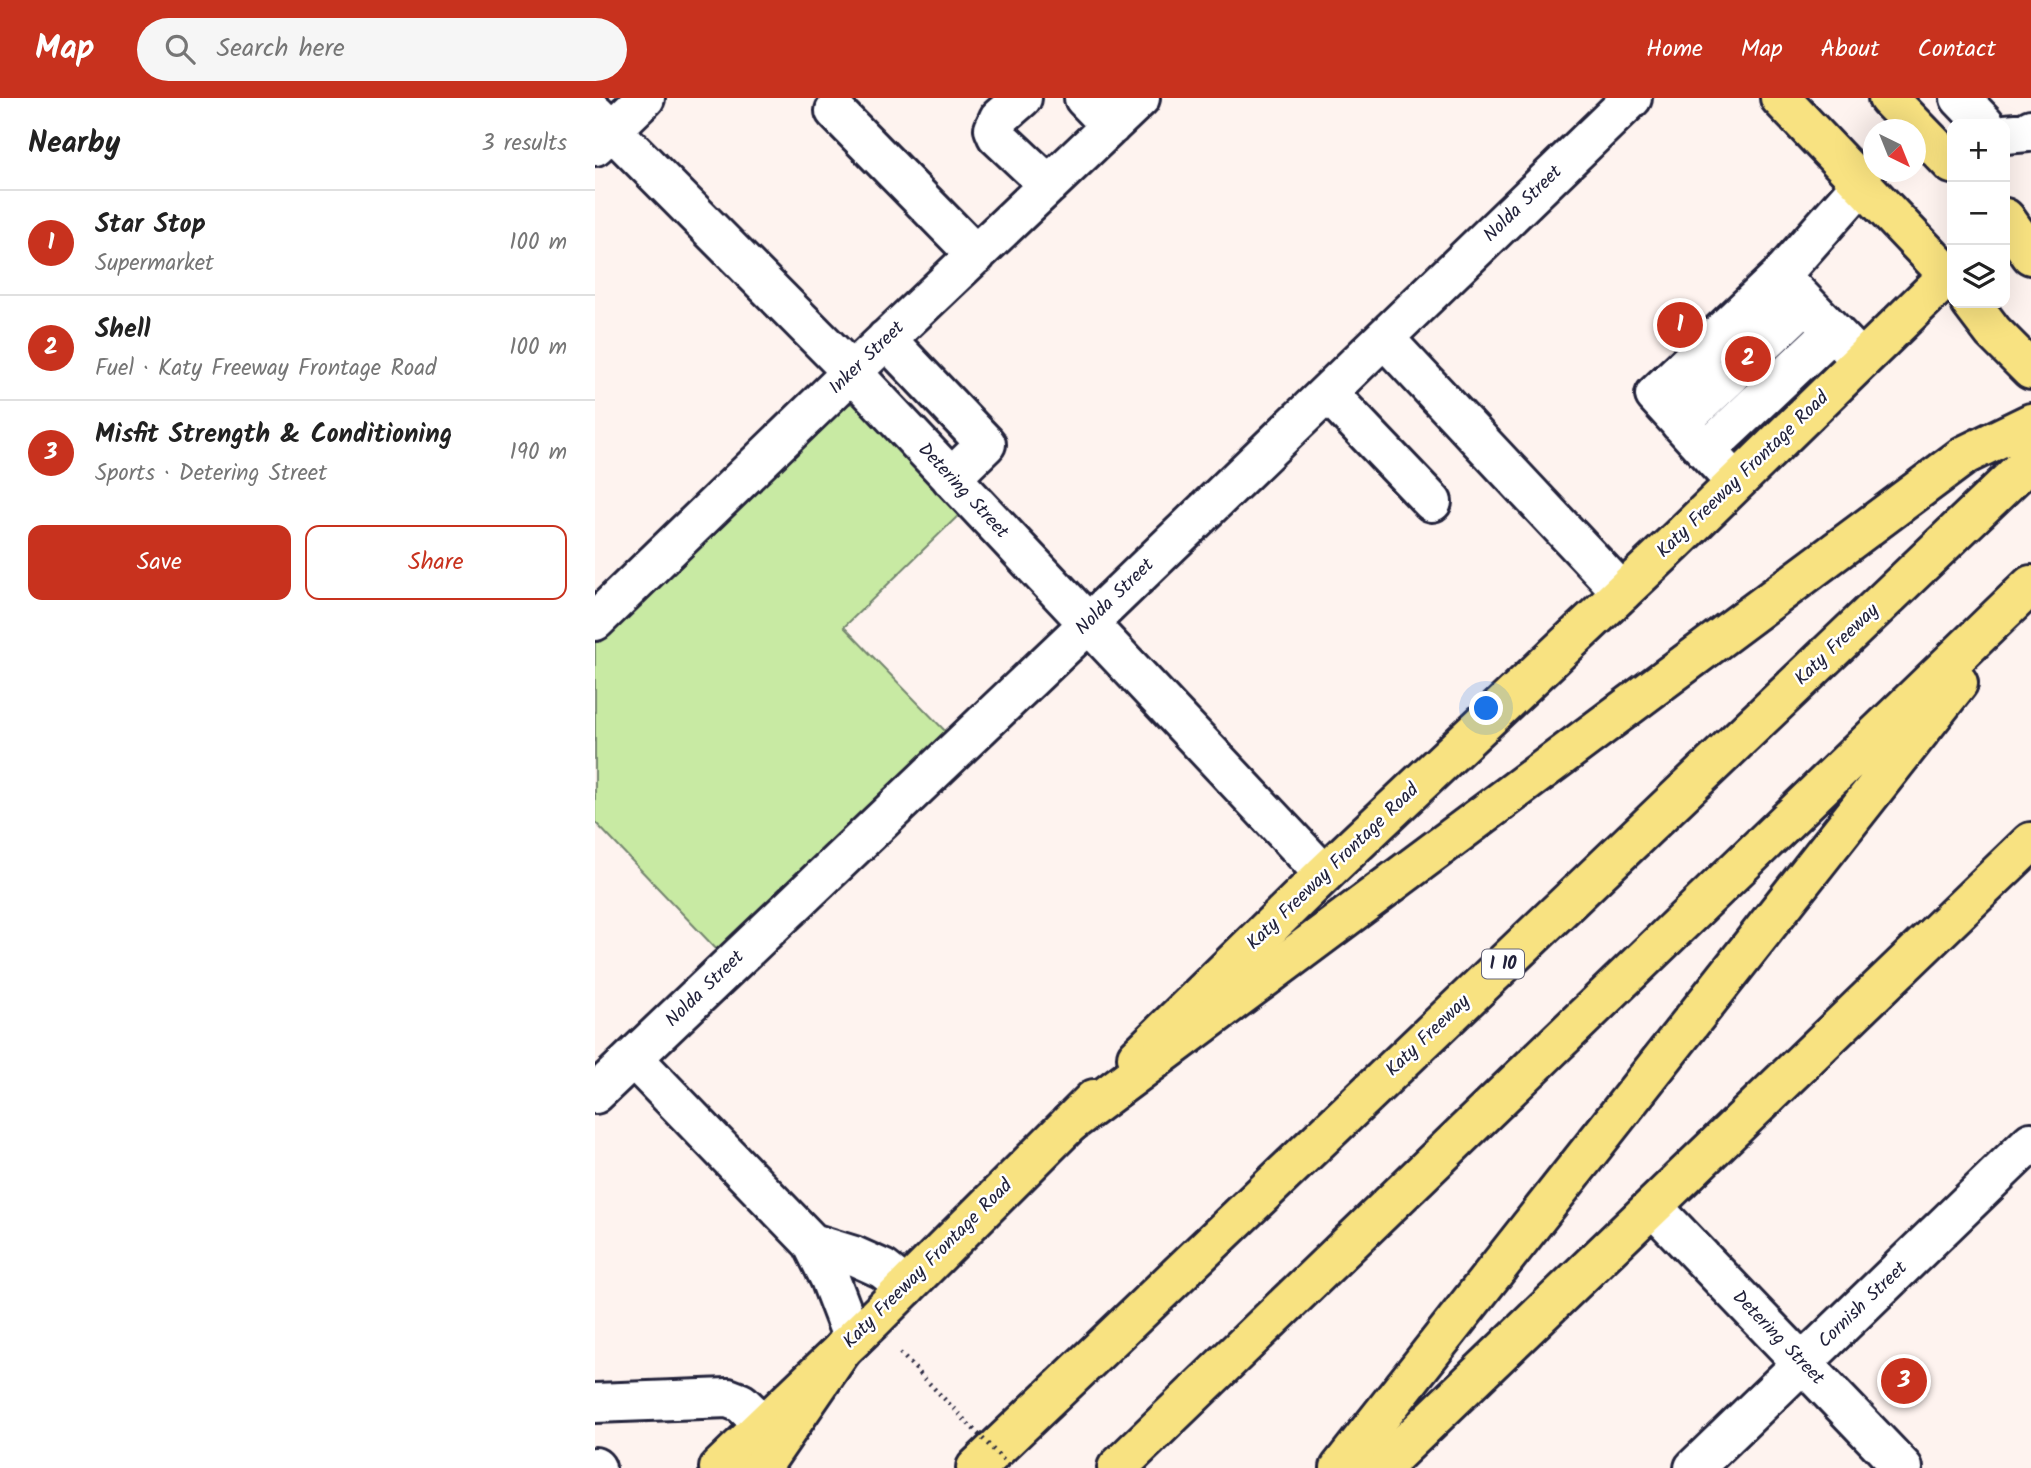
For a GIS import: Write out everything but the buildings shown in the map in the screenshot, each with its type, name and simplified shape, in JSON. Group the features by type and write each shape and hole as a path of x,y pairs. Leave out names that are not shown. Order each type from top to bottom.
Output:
{"main road":[{"path":"1780,98 1947,273"},
{"path":"1902,103 1947,158"},
{"path":"2012,218 2031,255"},
{"name":"Katy Freeway Frontage Road","path":"719,1468 1324,874 1622,592 1861,360 1947,298"},
{"path":"1976,308 1993,332 2031,370"},
{"path":"1070,1123 1965,455 2031,423"},
{"name":"Katy Freeway","path":"976,1468 2031,460"},
{"path":"1117,1468 2031,588"},
{"path":"1339,1468 2031,588"},
{"path":"1381,1468 2031,842"},
{"path":"761,1468 849,1343"}],"street":[{"path":"600,130 645,98"},
{"path":"1021,98 999,118 994,129 997,136 1049,185"},
{"path":"1084,98 1111,126"},
{"name":"Inker Street","path":"595,621 1140,98"},
{"name":"Nolda Street","path":"595,1094 1088,624 1632,98"},
{"path":"1960,98 1980,119"},
{"path":"835,111 976,255"},
{"path":"2010,134 2028,132 2031,129"},
{"name":"Detering Street","path":"600,130 852,372 1324,874"},
{"path":"1765,342 1793,289 1862,183"},
{"path":"1793,289 1861,360"},
{"path":"1735,483 1655,396 1793,289"},
{"path":"1706,451 1833,331"},
{"path":"1384,338 1622,592"},
{"path":"886,339 986,444 951,478"},
{"path":"1680,423 1731,375"},
{"path":"1328,393 1432,502"},
{"path":"632,1058 812,1243 829,1279 849,1343"},
{"name":"Cornish Street","path":"1694,1468 2031,1142"},
{"name":"Detering Street","path":"1653,1207 1903,1468"},
{"path":"812,1243 854,1256 883,1269 906,1287"},
{"path":"595,1403 728,1398 741,1403 764,1425"}],"path":[{"path":"900,1353 1011,1468"}],"green space":[{"path":"848,403 860,406 962,512 844,627 952,738 720,953 595,822 595,643 840,405"}],"place":[{"name":"Star Stop","path":"1680,325"},
{"name":"Shell","path":"1748,359"},
{"name":"Misfit Strength & Conditioning","path":"1904,1381"}]}
